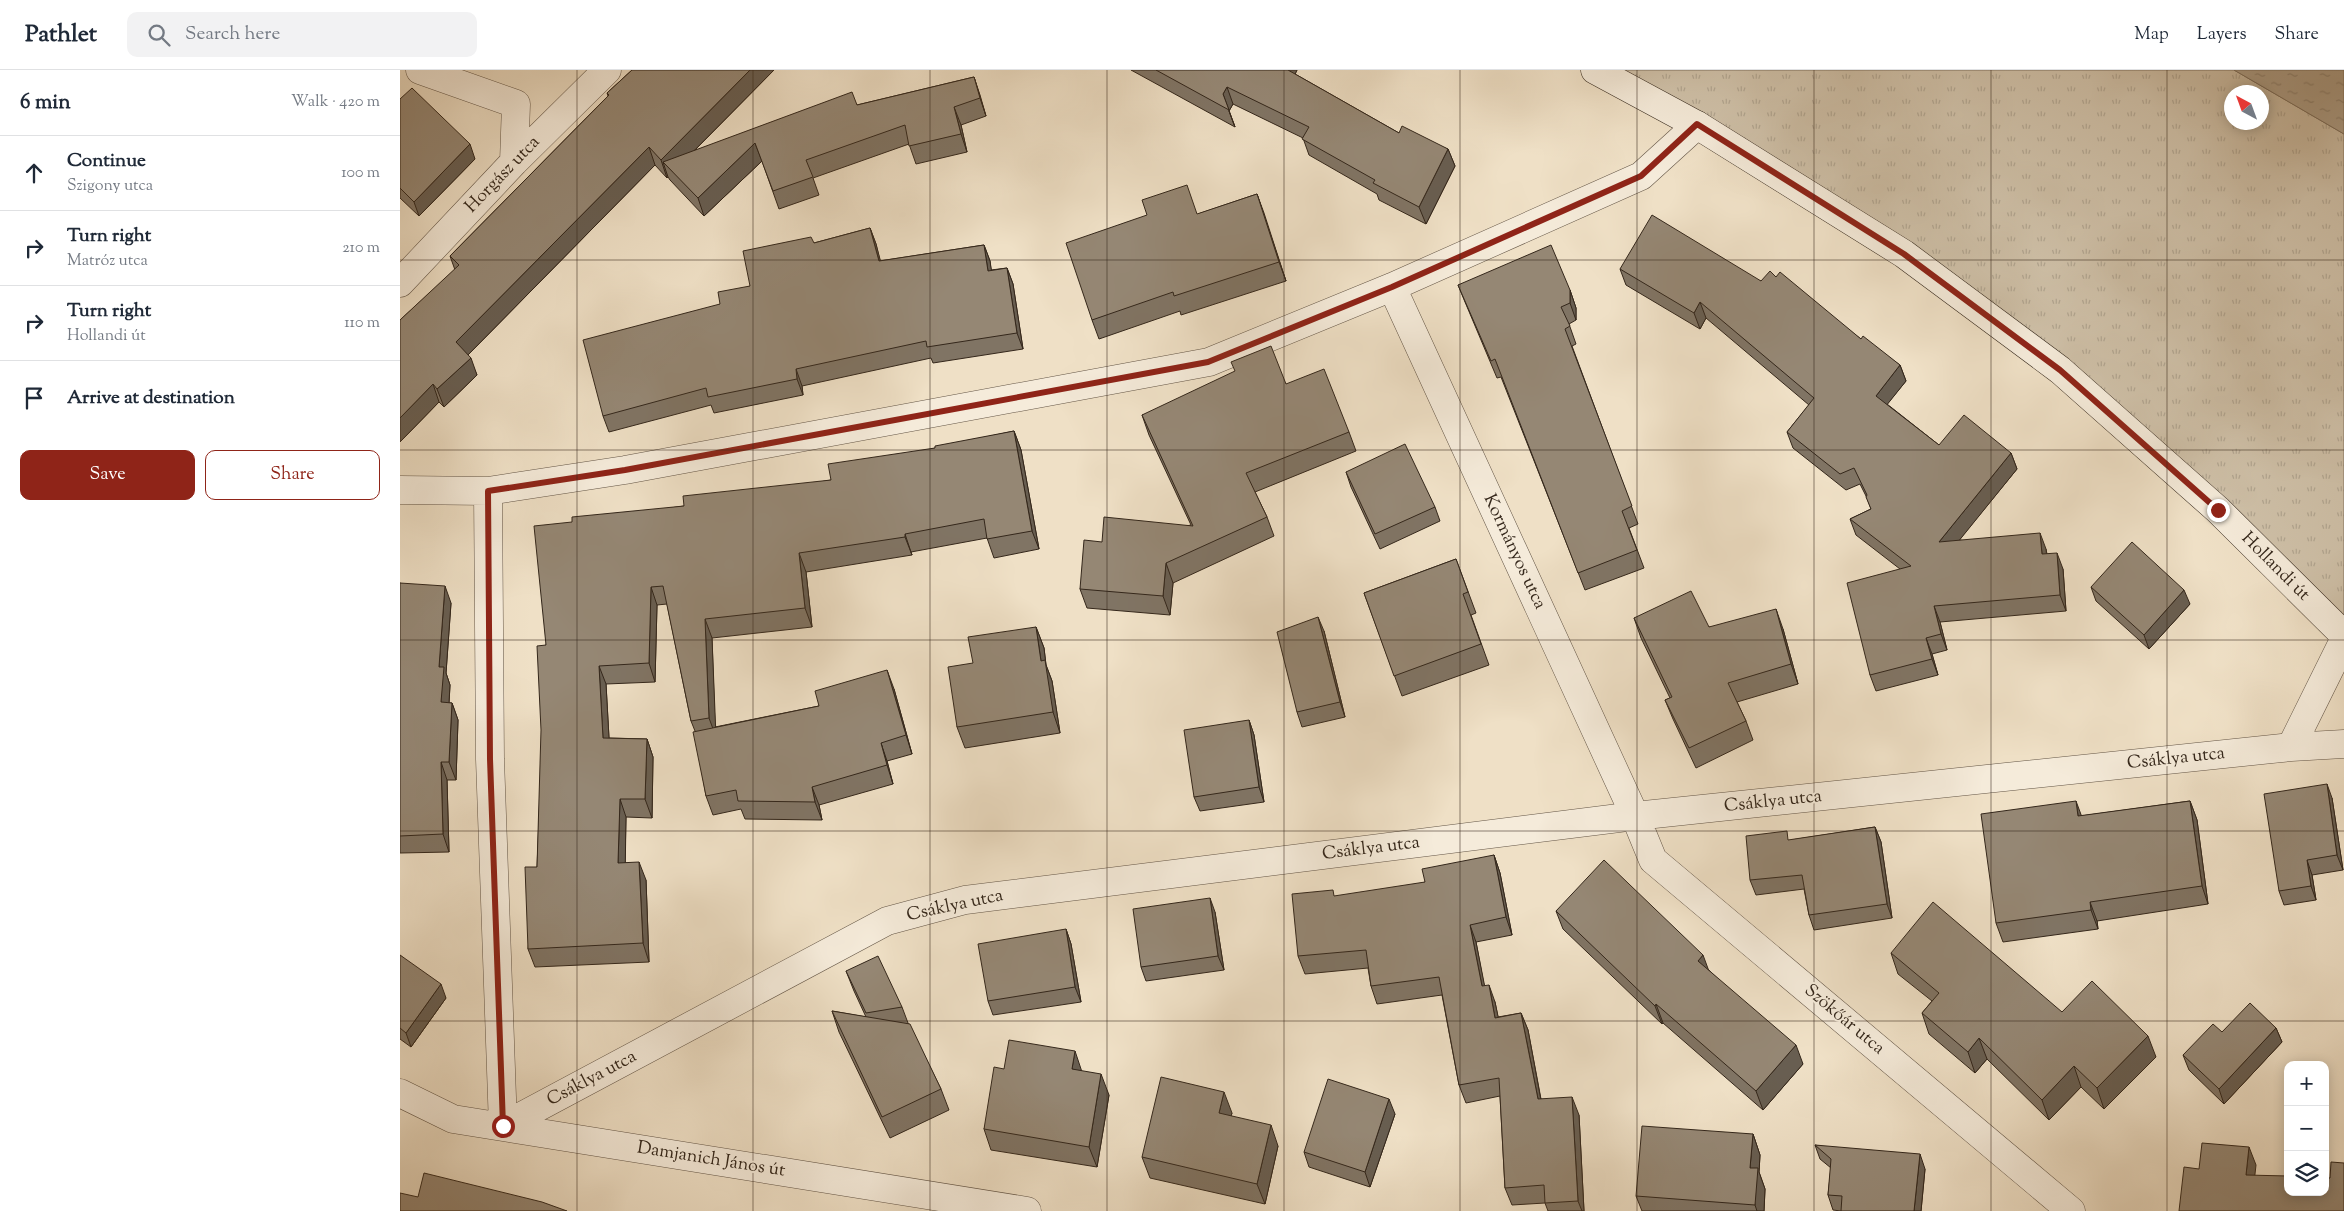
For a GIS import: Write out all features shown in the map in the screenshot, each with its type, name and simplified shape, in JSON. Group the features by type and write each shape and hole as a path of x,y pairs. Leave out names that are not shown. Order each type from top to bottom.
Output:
{"street":[{"path":"420,70 559,118"},
{"name":"Horgász utca","path":"400,283 514,162 608,70"},
{"name":"Hollandi út","path":"1594,70 1697,124 1904,254 2060,370 2218,510 2344,635"},
{"path":"514,162 516,104"},
{"path":"400,490 488,491 625,470 1208,362 1392,287 1641,176 1697,124"},
{"name":"Kormányos utca","path":"1392,287 1635,816"},
{"path":"488,491 490,759 503,1126"},
{"path":"2291,747 2344,640"},
{"name":"Csáklya utca","path":"503,1126 886,921 965,900 1635,816 2291,747 2344,744"},
{"name":"Szökőár utca","path":"1635,816 1653,860 2072,1211"},
{"name":"Damjanich János út","path":"400,1093 453,1118 1027,1211"}],"green space":[{"path":"1595,70 2234,70 2260,85 2224,85 2224,130 2269,130 2269,90 2344,134 2344,635 2060,370"}],"water":[{"path":"2234,70 2344,70 2344,134 2269,90 2269,85 2260,85"}],"building":[{"path":"632,70 750,70 661,160 649,147 456,342 471,358 437,389 433,384 400,418 400,320 459,265 450,256 609,95 607,93"},
{"path":"1156,70 1288,70 1399,133 1402,126 1448,149 1419,207 1373,183 1375,180 1302,139 1309,127 1227,87 1223,94 1229,110"},
{"path":"974,77 980,98 954,107 961,134 909,146 905,125 806,160 813,177 773,191 755,143 698,198 663,162 852,92 857,105"},
{"path":"412,88 470,144 414,202 400,188 400,99"},
{"path":"1187,185 1197,214 1257,194 1279,262 1174,296 1173,292 1092,320 1066,243 1147,215 1142,200"},
{"path":"1652,215 1761,281 1770,271 1776,277 1780,272 1861,339 1863,336 1900,365 1876,396 1939,445 1964,415 2011,453 1939,542 2040,533 2042,554 2057,553 2060,595 1934,606 1941,634 1926,638 1932,659 1870,675 1847,583 1911,566 1850,519 1871,509 1866,497 1867,495 1854,468 1840,474 1787,432 1814,398 1700,302 1694,313 1620,269"},
{"path":"870,228 879,261 984,245 988,271 1007,268 1017,333 927,347 926,341 796,369 797,379 708,397 706,388 603,416 583,340 720,304 718,292 750,286 743,251 811,237 814,243"},
{"path":"1551,245 1570,290 1570,303 1561,307 1570,326 1565,329 1632,506 1622,511 1637,550 1578,573 1495,359 1491,361 1458,285"},
{"path":"1271,346 1286,384 1324,369 1349,432 1246,473 1267,517 1166,563 1163,596 1080,589 1084,540 1102,542 1104,517 1193,526 1142,415 1235,371 1231,362"},
{"path":"1014,431 1032,531 987,539 984,519 905,534 905,537 799,553 805,608 705,619 709,718 691,721 663,586 651,587 649,663 599,666 603,738 647,739 645,799 620,799 618,863 639,862 643,943 528,949 525,867 537,867 541,730 537,646 546,645 534,526 572,522 572,517 684,506 683,496 831,480 828,464 935,448 935,446"},
{"path":"1405,444 1435,507 1375,534 1346,472"},
{"path":"2132,542 2184,590 2144,635 2091,587"},
{"path":"1456,559 1468,592 1463,594 1481,644 1394,676 1364,593"},
{"path":"400,583 445,586 439,667 444,667 441,702 452,703 449,762 441,762 443,834 400,836"},
{"path":"1691,591 1709,627 1776,609 1791,664 1728,683 1746,721 1689,748 1665,700 1672,697 1634,618"},
{"path":"1318,617 1340,702 1297,712 1277,632"},
{"path":"1036,627 1041,661 1045,660 1053,712 957,727 948,667 973,663 968,637"},
{"path":"887,670 906,735 881,743 887,765 812,787 815,802 738,801 736,790 706,796 693,732 819,706 815,691"},
{"path":"1249,720 1259,787 1194,797 1184,730"},
{"path":"2327,784 2337,855 2307,860 2311,886 2279,891 2264,794"},
{"path":"2076,801 2078,816 2190,801 2202,886 2090,902 2091,910 1996,923 1981,814"},
{"path":"1875,827 1887,904 1809,915 1802,875 1750,880 1746,836 1787,831 1788,840"},
{"path":"1494,855 1506,917 1470,925 1482,986 1489,985 1495,1018 1521,1013 1538,1099 1572,1097 1578,1201 1545,1203 1544,1185 1505,1188 1499,1078 1459,1085 1439,977 1371,986 1366,950 1298,956 1292,894 1333,890 1334,896 1425,882 1422,869"},
{"path":"1604,860 1703,955 1698,961 1796,1045 1756,1091 1656,1004 1655,1006 1556,911"},
{"path":"1210,898 1218,956 1141,967 1133,909"},
{"path":"1933,902 2062,1012 2092,981 2148,1036 2097,1088 2074,1066 2042,1100 1979,1038 1968,1052 1922,1013 1939,993 1891,953"},
{"path":"1066,929 1075,987 988,1001 978,944"},
{"path":"400,955 441,984 406,1033 400,1028"},
{"path":"878,956 902,1007 866,1013 846,971"},
{"path":"2250,1003 2276,1028 2219,1089 2183,1055 2213,1024 2222,1032"},
{"path":"832,1011 910,1024 941,1089 882,1117"},
{"path":"1009,1040 1075,1051 1072,1069 1101,1074 1089,1147 984,1129 994,1067 1004,1069"},
{"path":"1161,1077 1224,1092 1219,1113 1271,1125 1257,1184 1142,1157"},
{"path":"1328,1079 1389,1099 1365,1172 1304,1152"},
{"path":"1642,1126 1753,1134 1750,1168 1758,1168 1755,1205 1636,1196"},
{"path":"2202,1143 2249,1147 2246,1175 2284,1176 2284,1196 2329,1196 2331,1162 2344,1163 2344,1211 2179,1211 2184,1167 2199,1169"},
{"path":"1815,1145 1920,1154 1914,1211 1841,1211 1842,1196 1828,1195 1831,1159"},
{"path":"424,1173 542,1202 567,1211 400,1211 400,1193 418,1197"}],"route":[{"path":"503,1126 490,759 488,491 625,470 1208,362 1392,287 1641,176 1697,124 1904,254 2060,370 2218,510"}]}
